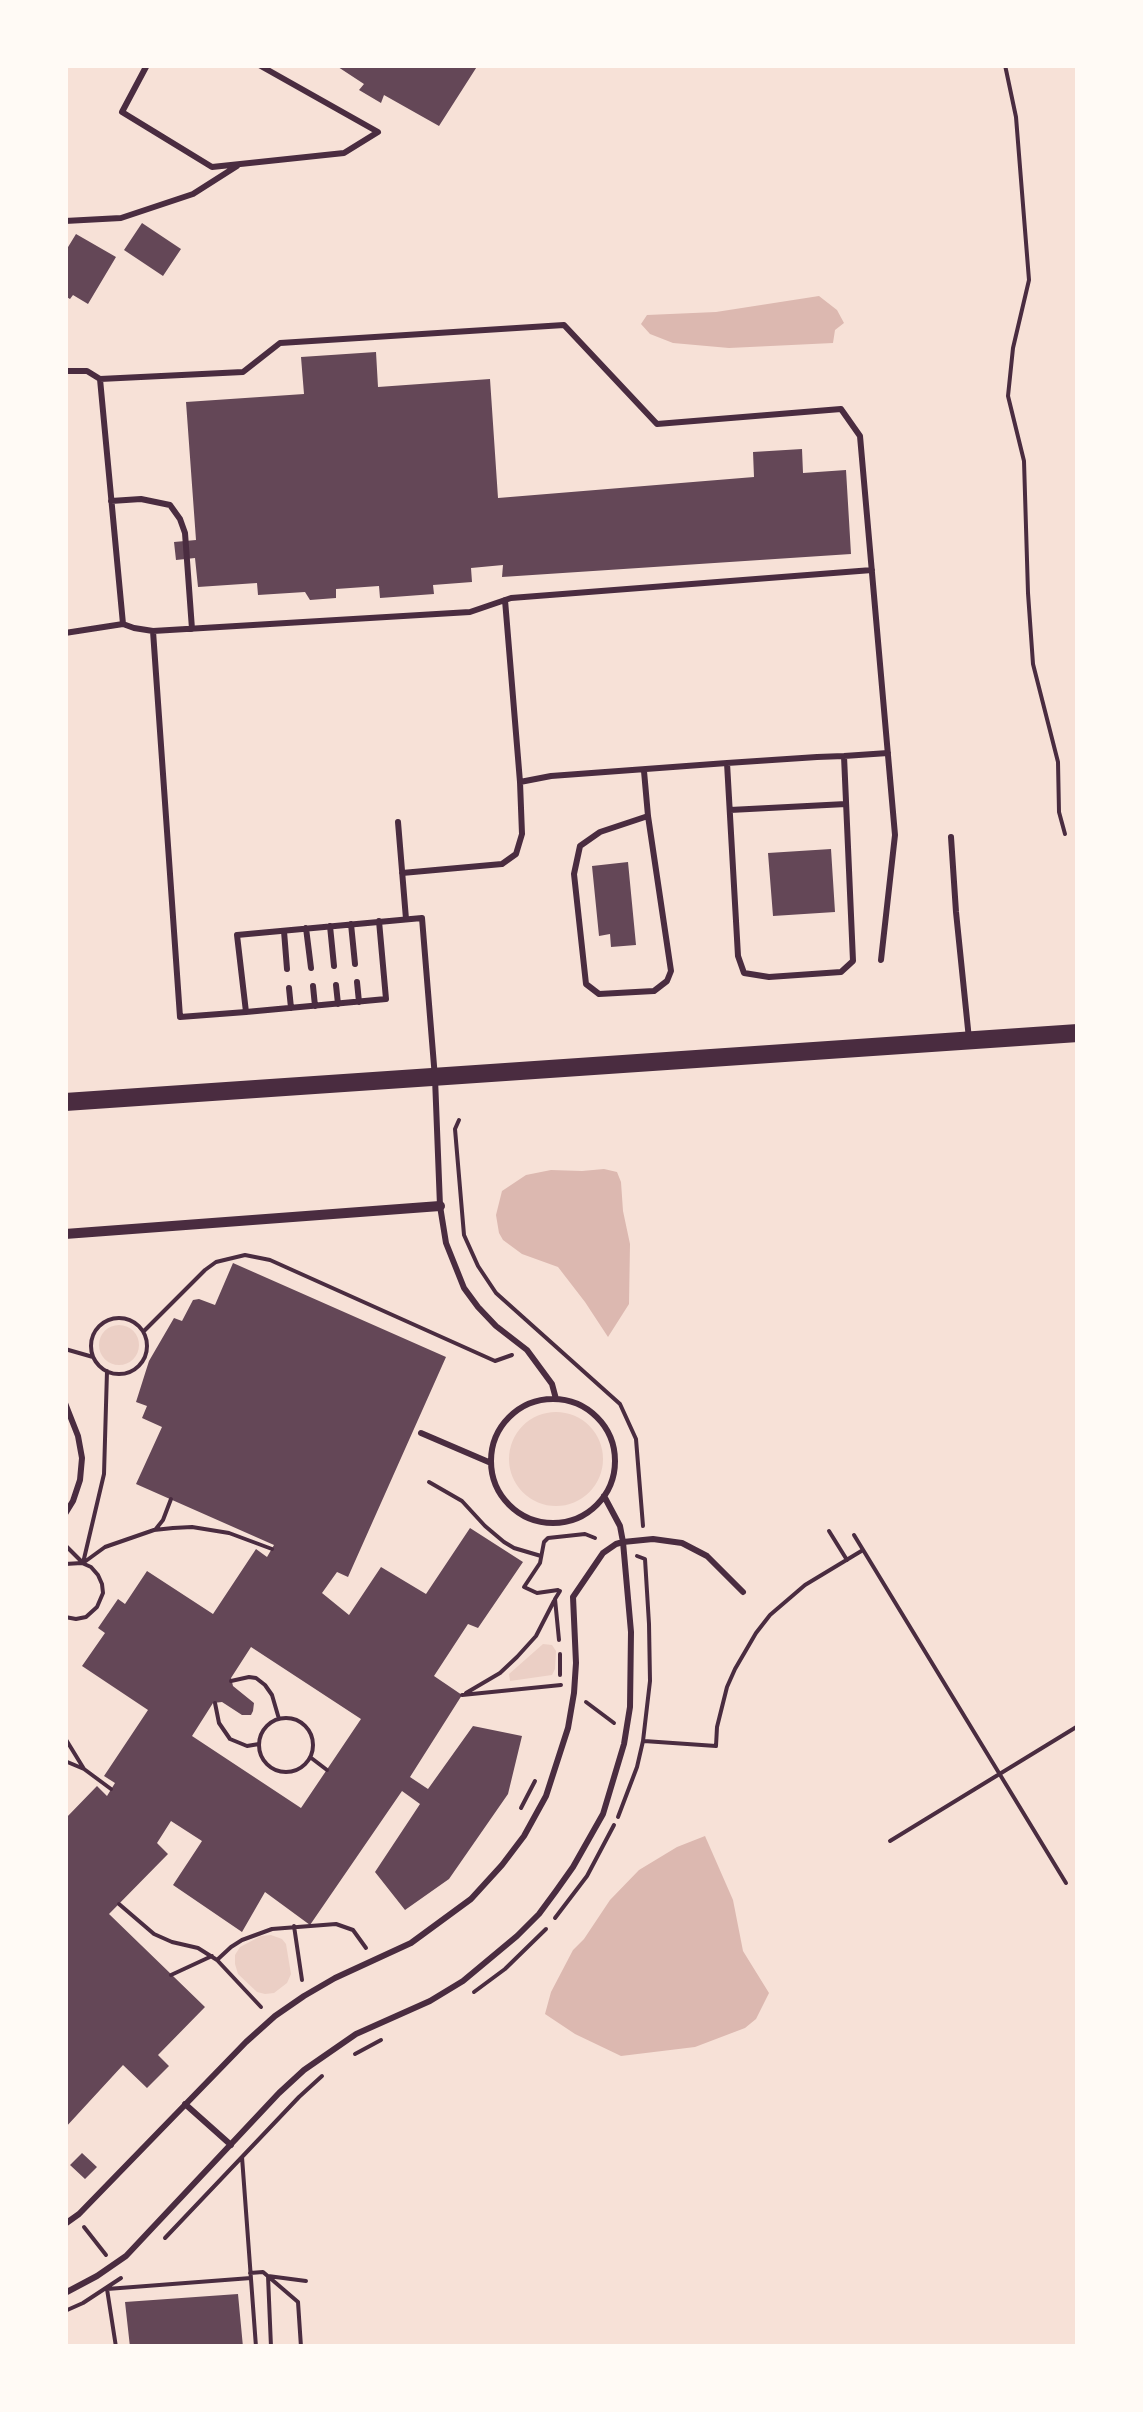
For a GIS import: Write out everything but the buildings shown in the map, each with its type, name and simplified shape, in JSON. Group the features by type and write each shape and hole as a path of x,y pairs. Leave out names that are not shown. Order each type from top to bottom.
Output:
{"main road":[{"path":"65,1102 1078,1034"}],"street":[{"path":"65,1234 440,1206"}],"lane":[{"path":"148,65 122,112 212,167 344,154 378,132 260,65"},
{"path":"65,221 121,218 193,194 240,164"},
{"path":"65,371 87,371 100,379 243,372 280,343 564,325 657,424 841,409 860,436 895,835 880,960"},
{"path":"100,379 123,624"},
{"path":"112,501 141,499 170,505 180,520 186,533 192,629"},
{"path":"65,633 123,624 153,631 470,612 505,600 872,570"},
{"path":"402,873 502,864 516,854 522,834 520,782 505,600"},
{"path":"153,631 180,1017 386,999 379,921"},
{"path":"520,782 551,776 888,753"},
{"path":"727,763 738,956 744,973 769,977 840,972 853,961 844,756"},
{"path":"644,770 671,971 654,991 599,994 586,984 574,874 580,846 600,832 648,816"},
{"path":"730,810 846,804"},
{"path":"398,822 406,919"},
{"path":"951,836 970,1041"},
{"path":"246,1012 237,935 422,918 440,1206 446,1243 464,1288 496,1326 527,1350 552,1384 556,1399"},
{"path":"351,924 355,964"},
{"path":"330,926 334,966"},
{"path":"306,928 311,968"},
{"path":"284,930 287,969"},
{"path":"357,982 359,1002"},
{"path":"336,985 338,1004"},
{"path":"312,986 315,1006"},
{"path":"289,988 290,1008"},
{"path":"556,1399 576,1403 594,1414 607,1430 614,1448 615,1469 598,1505 561,1523 540,1522 506,1501 495,1484 491,1463 494,1443 503,1425 518,1410 536,1401 556,1399"},
{"path":"65,1403 82,1458 80,1480 65,1514"},
{"path":"421,1433 491,1463"},
{"path":"65,2293 126,2256 279,2093 326,2053 356,2034 430,2002 492,1958 539,1914 574,1867 603,1814 614,1784 630,1707 631,1632 624,1546 614,1511 604,1496"},
{"path":"65,2224 246,2042 304,1996 410,1943 471,1899 502,1864 524,1836 546,1796 564,1745 576,1663 573,1597 604,1554 613,1546 643,1540 682,1543 706,1556 743,1592"},
{"path":"185,2104 230,2145"}],"path":[{"path":"1005,65 1016,118 1029,280 1012,348 1008,396 1024,460 1033,664 1058,762 1059,812 1065,834"},
{"path":"458,1120 455,1128 464,1234 478,1266 496,1293 620,1404 636,1439 643,1540"},
{"path":"144,1331 204,1270 216,1262 244,1255 270,1260 495,1361 527,1350"},
{"path":"93,1357 92,1338 103,1323 121,1318 138,1324 148,1349 140,1365 124,1374 106,1372"},
{"path":"65,1349 93,1357 106,1372 104,1474 83,1563"},
{"path":"430,1482 462,1501 504,1542 541,1556"},
{"path":"154,1530 171,1499"},
{"path":"65,1564 83,1563 105,1547 154,1530 192,1527 229,1533 272,1549"},
{"path":"828,1531 846,1560"},
{"path":"613,1546 590,1534 548,1538 540,1563 522,1585 538,1593 561,1590 536,1636 500,1674 462,1695 559,1684 626,1731"},
{"path":"854,1535 1066,1883"},
{"path":"65,1545 98,1574 102,1584 97,1606 86,1617 65,1617"},
{"path":"468,1996 526,1950 574,1896 620,1813 636,1767 643,1741 650,1669 645,1559 624,1546"},
{"path":"643,1741 716,1746 727,1687 756,1633 770,1615 805,1585 863,1550"},
{"path":"555,1599 560,1640 558,1697"},
{"path":"97,1606 108,1613"},
{"path":"231,1681 249,1676 265,1685 279,1719"},
{"path":"216,1703 218,1723 230,1739 246,1746 259,1744"},
{"path":"290,1718 305,1726 312,1740 310,1757 298,1769 281,1771 265,1762 259,1744 266,1727 279,1719 290,1718"},
{"path":"890,1841 1078,1726"},
{"path":"681,1744 682,1732"},
{"path":"65,1738 84,1769"},
{"path":"310,1757 327,1770"},
{"path":"65,1760 111,1789"},
{"path":"516,1818 536,1777"},
{"path":"119,1904 154,1934 198,1948 214,1958 260,2008"},
{"path":"294,1926 302,1980 294,1984"},
{"path":"171,1975 272,1929 345,1926 359,1936 366,1948"},
{"path":"354,1953 377,1942"},
{"path":"345,2060 383,2039"},
{"path":"163,2240 324,2074"},
{"path":"242,2157 256,2347"},
{"path":"79,2214 83,2226 112,2265"},
{"path":"108,2289 263,2272 298,2302 301,2347"},
{"path":"65,2311 83,2304 124,2276"},
{"path":"268,2276 306,2281"},
{"path":"268,2276 271,2347"},
{"path":"108,2289 116,2347"}],"shaded area":[{"path":"819,296 837,310 844,323 835,330 833,343 729,348 673,343 650,334 641,324 647,315 716,312"},
{"path":"551,1170 617,1172 621,1182 630,1244 629,1304 608,1337 558,1267 522,1254 503,1240 496,1215 502,1191 526,1175"},
{"path":"119,1325 133,1331 139,1345 133,1359 119,1365 105,1359 99,1345 105,1331"},
{"path":"556,1412 574,1416 589,1426 599,1441 603,1459 599,1477 589,1492 574,1502 556,1506 538,1502 523,1492 513,1477 509,1459 513,1441 523,1426 538,1416"},
{"path":"543,1644 552,1645 556,1651 552,1675 510,1681 509,1674"},
{"path":"705,1836 733,1900 743,1951 769,1993 756,2019 745,2028 695,2047 621,2056 545,2014 551,1992 573,1950 610,1900 639,1870 677,1847"},
{"path":"271,1935 286,1944 291,1974 287,1983 274,1993 265,1994 257,1992 238,1974 235,1955 240,1947"}]}
